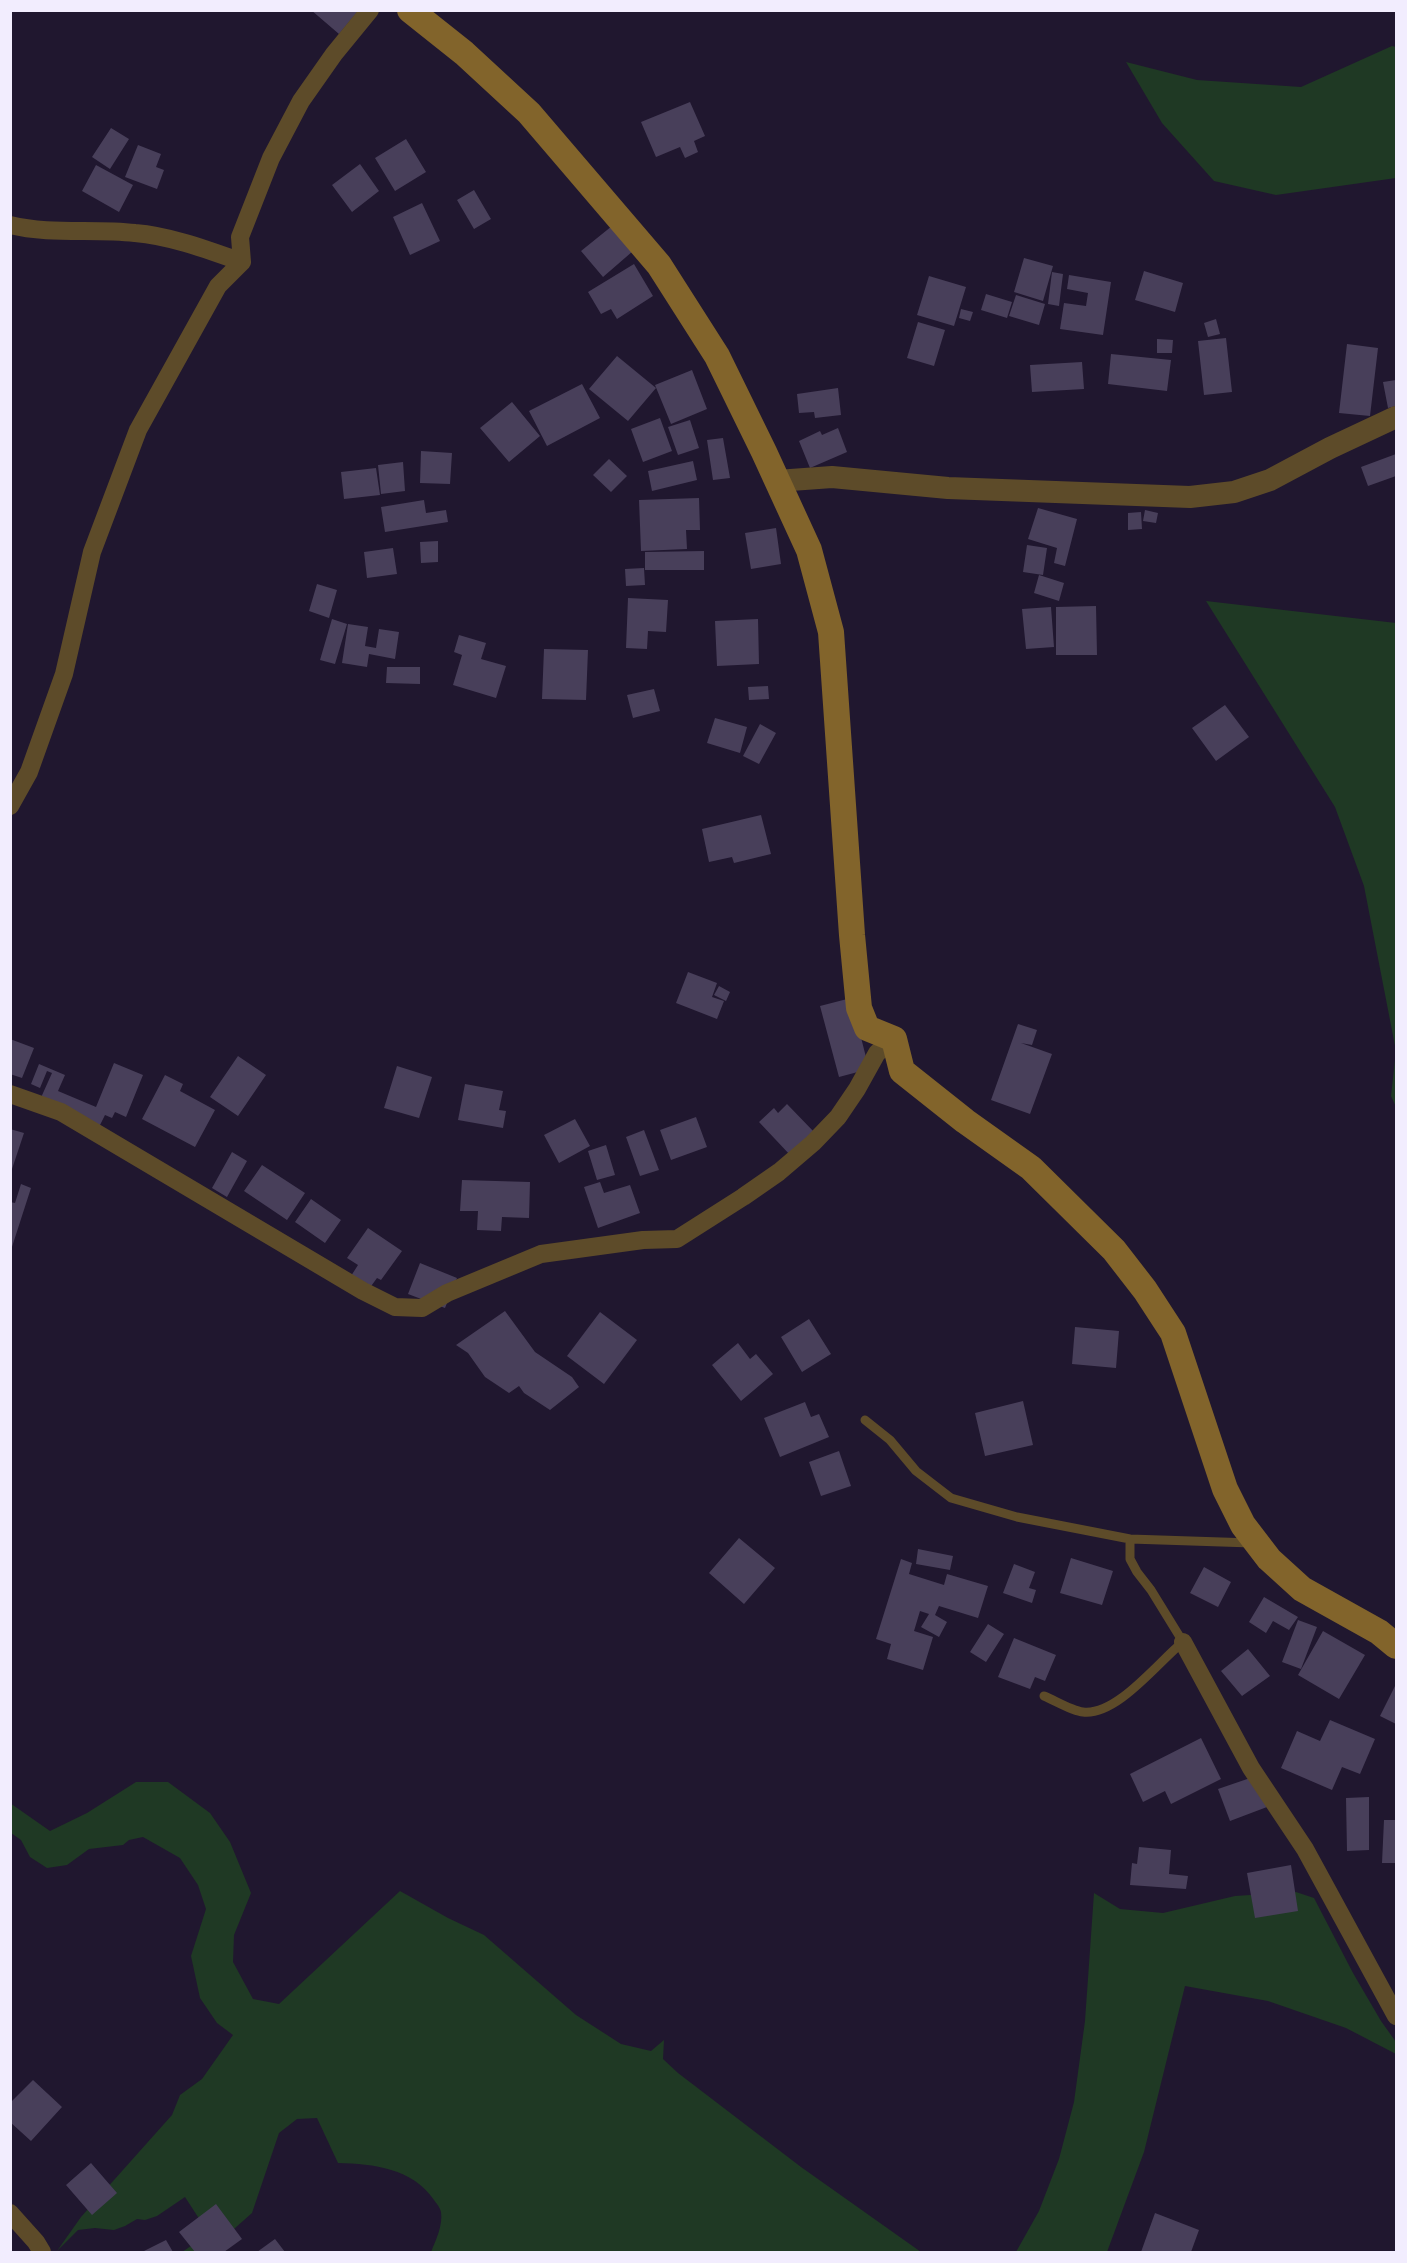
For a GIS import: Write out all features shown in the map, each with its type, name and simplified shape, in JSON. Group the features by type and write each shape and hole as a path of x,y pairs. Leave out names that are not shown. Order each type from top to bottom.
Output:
{"main road":[{"path":"410,10 464,53 529,113 659,265 717,356 809,549 831,632 852,935 859,1008 867,1028 894,1039 902,1071 965,1121 1031,1168 1114,1250 1145,1290 1173,1333 1225,1490 1243,1525 1269,1559 1302,1589 1378,1632 1396,1646"}],"street":[{"path":"10,806 29,772 64,674 92,552 138,430 218,286 242,262 240,237 271,158 301,101 334,54 370,10"},
{"path":"10,225 136,233 193,246 242,262"},
{"path":"777,481 832,477 948,488 1190,497 1234,492 1270,480 1396,417"},
{"path":"10,1094 61,1112 363,1291 395,1307 422,1308 447,1293 541,1254 643,1240 677,1239 779,1172 813,1143 838,1117 877,1053 894,1039"},
{"path":"1183,1642 1251,1768 1305,1849 1396,2016"},
{"path":"10,2213 36,2242 42,2253"}],"lane":[{"path":"864,1420 891,1440 916,1471 951,1498 1017,1517 1130,1539 1257,1543"},
{"path":"1044,1696 1083,1712 1107,1708 1130,1691 1183,1642 1134,1565 1131,1559 1130,1539"}],"green space":[{"path":"1392,46 1396,47 1396,178 1276,195 1214,181 1162,123 1126,62 1197,80 1301,87"},
{"path":"1206,601 1396,623 1396,1051 1364,886 1335,807"},
{"path":"1396,1051 1396,1107 1391,1096"},
{"path":"136,1782 168,1782 210,1813 230,1842 251,1893 234,1935 233,1962 253,1999 279,2004 400,1891 484,1935 576,2015 621,2044 651,2051 664,2040 663,2059 678,2073 801,2167 921,2252 431,2252 440,2227 441,2212 425,2189 403,2174 391,2170 338,2163 317,2118 297,2119 279,2133 252,2213 208,2252 182,2252 209,2234 185,2197 157,2216 145,2220 137,2219 114,2230 95,2228 78,2230 57,2251 81,2217 172,2115 180,2095 202,2079 233,2035 217,2023 200,1998 191,1956 206,1909 198,1885 180,1858 143,1837 129,1840 123,1845 89,1849 67,1865 47,1868 30,1857 21,1840 11,1833 10,1803 50,1831 87,1813"},
{"path":"1296,1892 1314,1898 1353,1973 1396,2042 1396,2054 1346,2028 1268,2001 1185,1986 1144,2152 1107,2252 1016,2252 1039,2211 1059,2159 1074,2102 1085,2021 1094,1893 1120,1909 1163,1913 1235,1896"}],"building":[{"path":"311,10 359,10 339,34"},
{"path":"690,102 705,136 694,141 698,152 685,158 680,147 656,157 641,122"},
{"path":"111,128 129,139 110,169 92,157"},
{"path":"406,139 426,172 395,191 375,158"},
{"path":"138,145 161,154 156,167 164,170 157,189 125,177"},
{"path":"360,164 379,191 352,212 332,185"},
{"path":"96,165 133,185 119,212 82,191"},
{"path":"474,190 491,219 474,229 457,200"},
{"path":"422,203 440,241 410,255 393,217"},
{"path":"612,226 633,251 603,277 581,251"},
{"path":"1024,258 1053,266 1043,301 1014,292"},
{"path":"634,264 653,296 617,319 611,309 601,314 588,292"},
{"path":"1144,271 1183,283 1175,312 1135,300"},
{"path":"1052,272 1063,274 1059,306 1048,304"},
{"path":"1069,275 1111,282 1103,335 1060,329 1064,303 1086,306 1088,293 1067,289"},
{"path":"929,276 966,287 954,326 917,315"},
{"path":"986,294 1012,302 1007,318 981,310"},
{"path":"1016,295 1045,304 1039,325 1009,316"},
{"path":"961,309 973,312 970,321 959,318"},
{"path":"1216,319 1220,334 1208,337 1204,323"},
{"path":"918,322 945,330 934,366 907,358"},
{"path":"1226,338 1232,392 1204,395 1198,341"},
{"path":"1157,339 1173,340 1172,353 1157,353"},
{"path":"1347,344 1378,348 1370,416 1339,413"},
{"path":"1111,354 1171,360 1167,391 1108,384"},
{"path":"617,356 656,388 628,421 589,389"},
{"path":"1082,362 1084,389 1032,392 1030,365"},
{"path":"692,370 707,409 671,424 655,385"},
{"path":"1396,380 1396,406 1388,408 1383,382"},
{"path":"582,384 600,418 547,446 529,411"},
{"path":"838,388 841,415 815,418 814,412 799,413 797,394"},
{"path":"512,402 540,436 509,462 480,428"},
{"path":"660,418 672,451 643,462 631,429"},
{"path":"690,420 699,448 678,455 668,427"},
{"path":"838,428 847,452 810,468 799,441 820,431 822,435"},
{"path":"723,438 730,478 713,480 707,440"},
{"path":"421,451 452,453 450,484 420,483"},
{"path":"1396,454 1396,476 1368,486 1361,467"},
{"path":"609,459 627,476 611,492 593,475"},
{"path":"693,461 697,480 652,491 648,471"},
{"path":"403,462 405,491 381,494 378,465"},
{"path":"376,468 380,495 344,499 341,472"},
{"path":"699,498 700,530 686,530 687,549 641,551 639,500"},
{"path":"424,500 426,513 446,510 448,522 385,532 381,507"},
{"path":"1038,508 1077,519 1065,566 1054,563 1057,548 1028,539"},
{"path":"1145,510 1158,513 1156,523 1143,521"},
{"path":"1141,512 1142,529 1128,530 1128,513"},
{"path":"776,528 781,564 751,569 745,533"},
{"path":"438,541 438,562 421,563 420,542"},
{"path":"1027,545 1047,548 1043,575 1023,572"},
{"path":"393,548 397,574 367,578 364,552"},
{"path":"704,551 704,570 645,570 645,552"},
{"path":"644,568 645,585 626,586 625,569"},
{"path":"1039,575 1064,583 1059,601 1034,593"},
{"path":"317,584 337,590 329,618 309,611"},
{"path":"628,598 668,600 666,632 648,631 647,649 626,648"},
{"path":"1096,606 1097,655 1056,655 1056,607"},
{"path":"1051,607 1054,647 1026,649 1022,609"},
{"path":"332,619 347,624 335,664 320,660"},
{"path":"758,619 759,664 717,666 715,621"},
{"path":"348,624 368,627 365,646 376,648 379,629 399,632 395,659 369,654 367,667 342,663"},
{"path":"459,635 486,643 481,659 506,666 496,698 453,685 462,655 454,652"},
{"path":"544,649 588,650 586,700 542,699"},
{"path":"387,667 420,667 420,684 386,683"},
{"path":"768,686 769,699 749,700 748,687"},
{"path":"654,689 660,711 633,718 627,695"},
{"path":"1225,705 1249,737 1216,761 1192,728"},
{"path":"715,718 747,727 740,753 707,743"},
{"path":"760,724 776,733 759,764 743,756"},
{"path":"761,815 771,854 734,863 732,857 709,862 702,829"},
{"path":"688,972 717,983 712,997 724,1001 717,1019 676,1003"},
{"path":"719,986 730,992 726,1001 714,995"},
{"path":"851,998 869,1069 839,1077 820,1006"},
{"path":"1018,1024 1037,1030 1032,1045 1021,1043 1052,1054 1030,1114 991,1100"},
{"path":"10,1039 34,1048 22,1078 10,1074"},
{"path":"238,1056 266,1075 238,1116 210,1097"},
{"path":"114,1063 143,1075 126,1117 115,1112 112,1118 105,1115 99,1127 39,1102 52,1073 47,1071 40,1088 31,1084 39,1064 65,1075 58,1091 96,1107"},
{"path":"397,1066 432,1077 419,1118 384,1108"},
{"path":"165,1075 183,1084 180,1091 215,1110 195,1147 142,1119"},
{"path":"465,1084 503,1091 499,1110 506,1111 503,1128 458,1120"},
{"path":"787,1104 815,1133 791,1156 759,1122 774,1108 778,1113"},
{"path":"696,1117 707,1147 671,1160 660,1130"},
{"path":"575,1119 590,1146 559,1163 544,1135"},
{"path":"10,1129 24,1133 12,1169 10,1168"},
{"path":"644,1130 659,1170 640,1176 626,1137"},
{"path":"606,1145 615,1175 597,1180 588,1151"},
{"path":"232,1152 247,1161 227,1197 212,1188"},
{"path":"262,1165 305,1193 287,1220 244,1191"},
{"path":"462,1180 530,1182 529,1218 502,1217 501,1231 477,1230 478,1211 460,1211"},
{"path":"600,1182 604,1193 630,1185 640,1213 598,1228 584,1187"},
{"path":"21,1184 31,1188 11,1250 10,1202 15,1203"},
{"path":"311,1199 341,1220 325,1243 295,1222"},
{"path":"368,1228 402,1251 381,1280 377,1278 369,1289 351,1276 358,1265 347,1258"},
{"path":"420,1263 457,1278 445,1308 408,1294"},
{"path":"505,1311 535,1352 572,1377 579,1387 550,1410 524,1393 519,1386 509,1393 485,1377 468,1353 456,1345"},
{"path":"600,1312 637,1340 604,1384 567,1356"},
{"path":"809,1319 831,1354 802,1372 781,1337"},
{"path":"1075,1327 1119,1331 1116,1368 1072,1364"},
{"path":"738,1343 750,1359 756,1354 773,1374 741,1401 712,1365"},
{"path":"1023,1401 1033,1445 985,1456 975,1413"},
{"path":"805,1402 811,1417 819,1414 829,1437 780,1457 764,1418"},
{"path":"839,1451 851,1486 821,1496 809,1462"},
{"path":"739,1538 775,1568 744,1604 709,1573"},
{"path":"918,1549 953,1556 950,1570 916,1564"},
{"path":"1071,1558 1113,1571 1102,1605 1060,1593"},
{"path":"901,1559 912,1563 909,1574 944,1585 947,1574 988,1586 978,1618 939,1606 935,1615 947,1622 939,1637 921,1627 929,1614 920,1611 914,1631 933,1637 923,1670 887,1659 891,1644 876,1639"},
{"path":"1014,1564 1035,1572 1029,1588 1036,1590 1032,1603 1003,1593"},
{"path":"1204,1567 1231,1582 1218,1607 1190,1593"},
{"path":"1264,1597 1298,1617 1289,1630 1273,1621 1266,1633 1249,1622"},
{"path":"1298,1620 1317,1627 1301,1669 1282,1662"},
{"path":"988,1624 1004,1634 986,1662 970,1652"},
{"path":"1323,1631 1365,1655 1339,1699 1298,1675"},
{"path":"1014,1638 1056,1655 1045,1681 1035,1677 1030,1689 998,1677"},
{"path":"1248,1649 1270,1676 1242,1696 1221,1671"},
{"path":"1396,1684 1396,1724 1380,1716"},
{"path":"1330,1720 1375,1739 1360,1774 1342,1767 1332,1790 1281,1768 1297,1731 1320,1741"},
{"path":"1201,1738 1221,1779 1171,1804 1165,1791 1143,1802 1130,1774"},
{"path":"1256,1776 1267,1807 1230,1821 1218,1789"},
{"path":"1369,1797 1369,1850 1347,1851 1346,1798"},
{"path":"1384,1820 1396,1820 1396,1863 1382,1863"},
{"path":"1139,1847 1171,1850 1169,1874 1188,1876 1186,1889 1130,1885 1132,1863 1137,1864"},
{"path":"1291,1865 1298,1911 1255,1918 1247,1873"},
{"path":"33,2080 62,2107 31,2141 10,2122 10,2103"},
{"path":"91,2163 117,2193 92,2215 66,2185"},
{"path":"216,2204 242,2239 224,2252 195,2252 179,2232"},
{"path":"1155,2213 1199,2230 1191,2252 1141,2252"},
{"path":"275,2239 285,2252 257,2252"},
{"path":"166,2240 173,2252 142,2252"}]}
